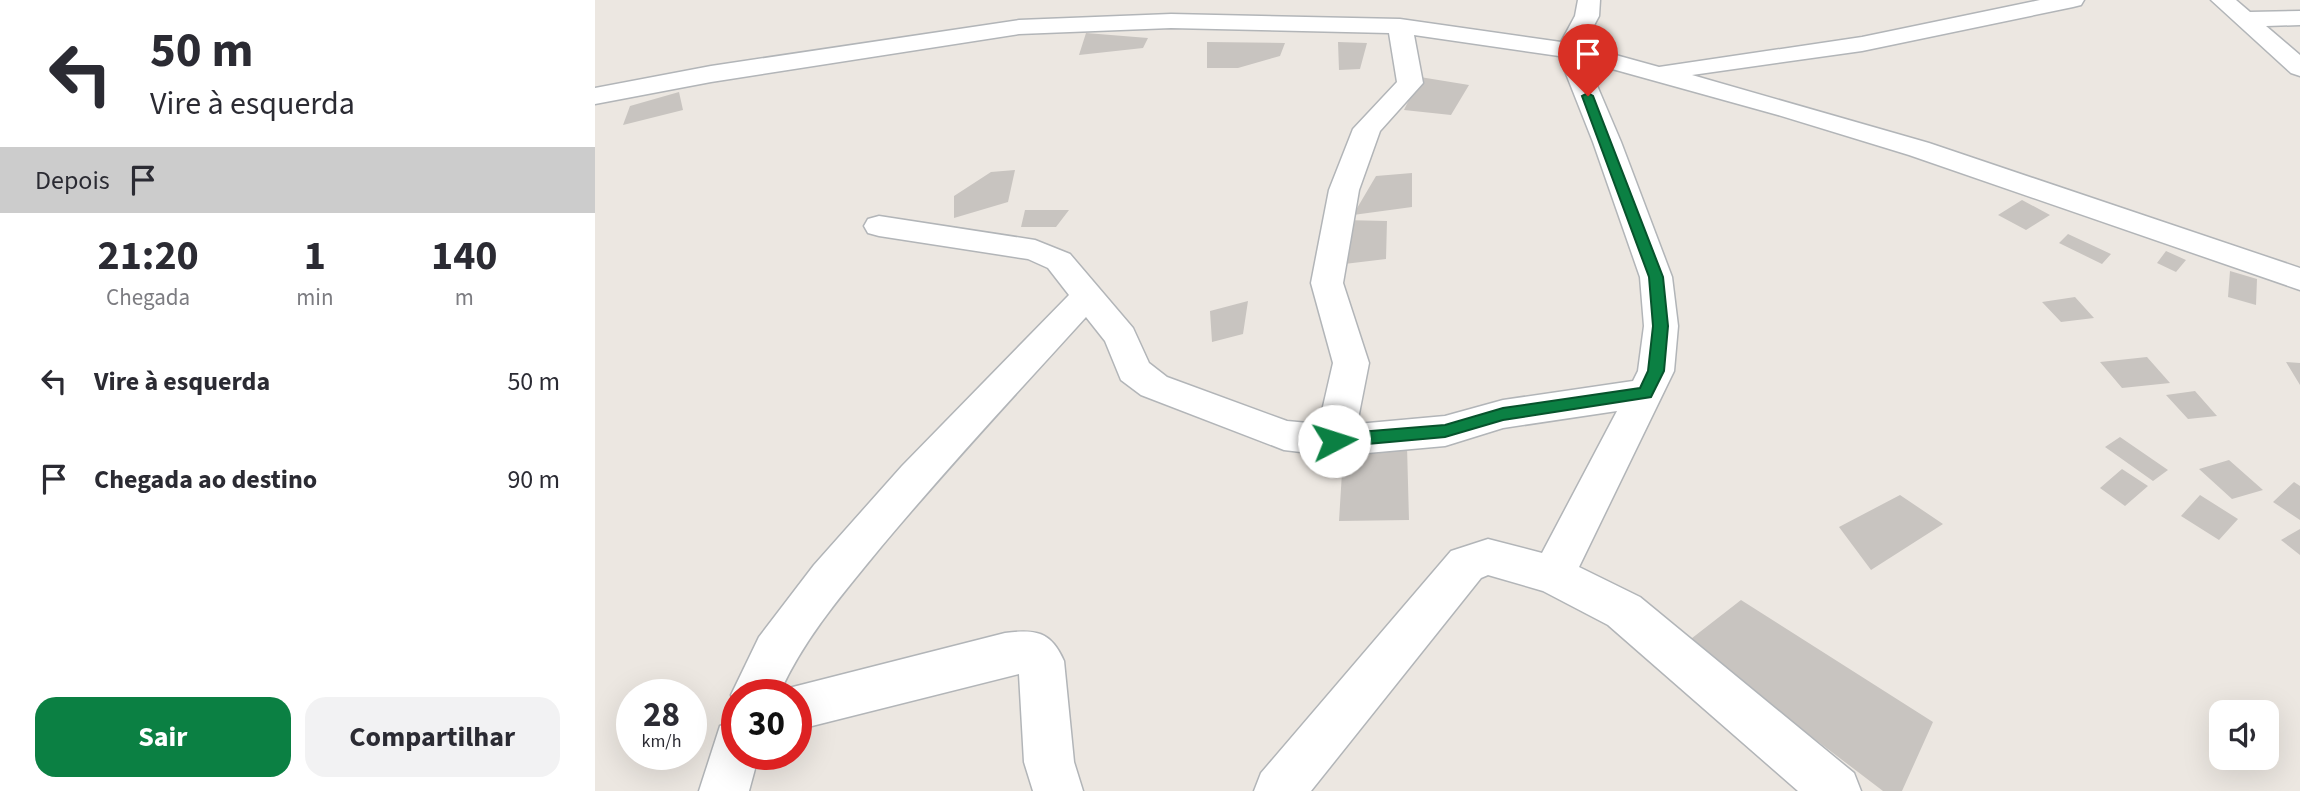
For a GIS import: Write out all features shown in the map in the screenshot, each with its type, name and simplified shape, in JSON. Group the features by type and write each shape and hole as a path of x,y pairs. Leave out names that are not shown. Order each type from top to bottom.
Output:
{"street":[{"path":"1569,50 1587,16 1589,0"},
{"path":"1654,74 1861,44 2040,3 2073,0"},
{"path":"2222,0 2300,68"},
{"path":"595,96 1014,18 1400,26 1569,50 1787,109 1919,149 2300,279"},
{"path":"2244,19 2300,18"},
{"path":"1334,441 1351,363 1327,283 1343,190 1367,129 1410,83 1400,26"},
{"path":"1553,575 1656,371 1661,326 1656,277 1607,142 1569,50"},
{"path":"879,226 1035,250 1059,261 1121,337 1134,371 1154,386 1284,435 1334,441 1445,431 1503,414 1646,393"},
{"path":"762,679 775,652 829,578 916,477 1086,297"},
{"path":"1279,791 1466,564 1488,557 1553,575 1624,611 1836,791"},
{"path":"812,703 1005,654 1029,651 1041,661 1049,762 1058,791"},
{"path":"724,791 730,770"}],"building":[{"path":"1086,33 1148,38 1143,48 1079,55"},
{"path":"1207,42 1285,43 1280,56 1238,68 1207,68"},
{"path":"1338,42 1367,43 1360,69 1339,70"},
{"path":"1420,77 1469,85 1451,115 1404,110"},
{"path":"679,92 683,110 623,125 630,106"},
{"path":"1015,170 1008,202 954,218 954,196 991,172"},
{"path":"1412,173 1412,207 1353,215 1376,176"},
{"path":"2022,200 2050,215 2026,230 1998,215"},
{"path":"1025,210 1069,210 1056,227 1021,227"},
{"path":"1343,220 1387,221 1386,259 1336,265"},
{"path":"2068,234 2111,254 2102,264 2059,243"},
{"path":"2166,251 2186,260 2176,272 2157,263"},
{"path":"2230,271 2257,279 2256,305 2228,297"},
{"path":"2075,297 2094,318 2061,322 2042,302"},
{"path":"1248,301 1243,334 1212,342 1210,311"},
{"path":"2147,357 2170,383 2122,388 2100,362"},
{"path":"2286,362 2300,363 2300,385"},
{"path":"2195,391 2217,416 2188,419 2166,395"},
{"path":"2120,437 2168,470 2153,481 2105,447"},
{"path":"1347,440 1407,446 1409,520 1339,521 1343,456"},
{"path":"2229,460 2263,490 2232,499 2199,469"},
{"path":"2122,469 2148,486 2125,506 2100,488"},
{"path":"2294,482 2300,486 2300,520 2273,502"},
{"path":"1900,495 1943,524 1871,570 1839,527"},
{"path":"2200,495 2238,519 2219,540 2181,516"},
{"path":"2300,529 2300,555 2281,540"},
{"path":"1741,600 1933,722 1902,791 1883,791 1687,642"}],"route":[{"path":"1334,441 1445,431 1503,414 1646,393 1656,371 1661,326 1656,277 1588,96"}]}
